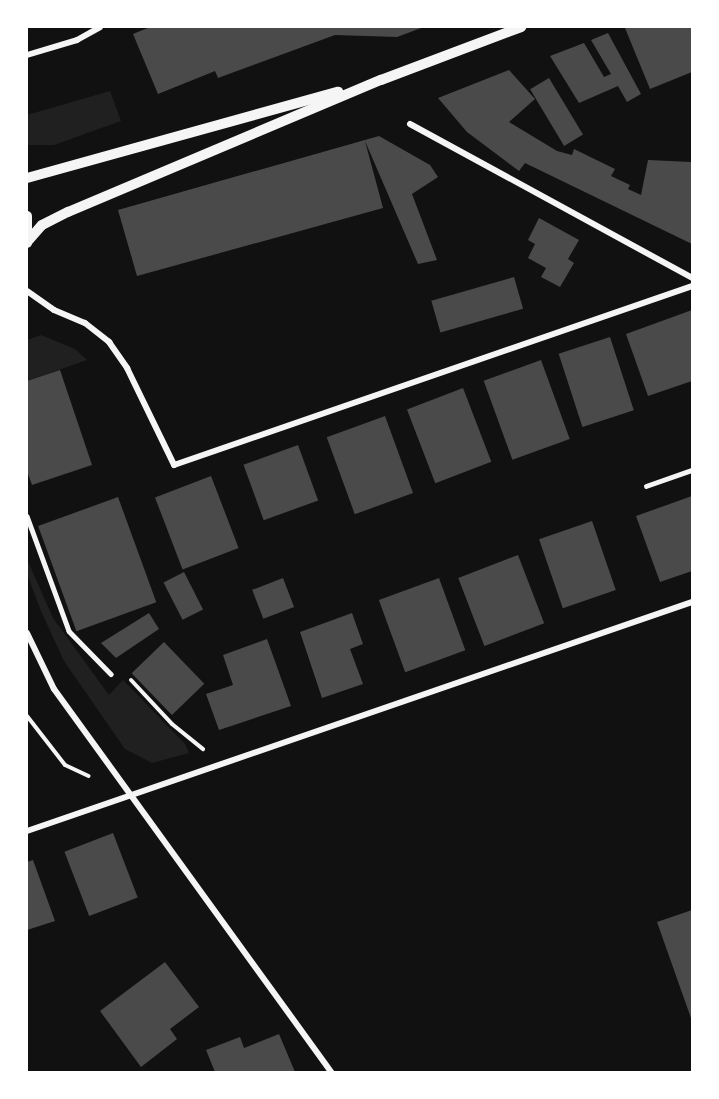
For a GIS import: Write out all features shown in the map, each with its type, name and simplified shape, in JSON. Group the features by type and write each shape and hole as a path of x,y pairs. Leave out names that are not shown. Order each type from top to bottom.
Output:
{"street":[{"path":"27,55 77,40 100,27"},
{"path":"27,242 42,225 68,212 381,80 521,27"},
{"path":"27,178 381,80"},
{"path":"410,124 692,278"},
{"path":"27,216 27,242"},
{"path":"27,291 54,310 85,323 109,342 127,368 174,465 692,286"},
{"path":"27,831 692,602"},
{"path":"27,633 54,689 331,1072"}],"lane":[{"path":"646,486 692,470"},
{"path":"27,516 69,631 111,674"}],"path":[{"path":"111,674 128,677 189,739"},
{"path":"27,716 65,765"}],"shaded area":[{"path":"110,91 121,121 54,145 27,145 27,115"},
{"path":"41,335 75,349 87,360 27,381 27,340"},
{"path":"27,559 53,618 109,695 123,680 185,744 189,753 152,763 125,749 64,661 27,574"}],"building":[{"path":"150,27 424,27 397,37 335,35 218,78 215,71 158,94 133,34"},
{"path":"692,27 692,72 650,89 625,28"},
{"path":"608,33 641,94 627,102 618,86 579,103 550,56 584,43 604,77 611,74 591,40"},
{"path":"509,70 535,99 509,122 557,151 572,155 574,149 615,169 611,176 630,185 628,189 641,195 648,160 692,162 692,244 525,163 519,171 467,132 438,98"},
{"path":"549,78 583,135 564,146 530,89"},
{"path":"379,136 430,165 438,177 412,194 437,260 418,264 365,141 383,208 137,276 118,210"},
{"path":"539,218 579,240 568,259 574,263 560,287 541,277 546,268 528,258 535,244 528,240"},
{"path":"514,277 523,309 440,332 431,301"},
{"path":"692,310 692,381 648,396 626,334"},
{"path":"610,337 634,410 582,427 559,354"},
{"path":"541,360 570,439 512,460 484,381"},
{"path":"60,370 92,465 32,485 27,471 27,381"},
{"path":"463,388 491,462 435,483 407,410"},
{"path":"385,416 413,493 355,514 327,437"},
{"path":"298,445 318,500 264,520 243,465"},
{"path":"211,476 239,548 183,569 155,498"},
{"path":"692,496 692,571 660,582 636,516"},
{"path":"118,497 156,602 76,631 38,526"},
{"path":"592,521 616,590 563,608 539,539"},
{"path":"518,555 544,623 484,646 458,578"},
{"path":"184,572 203,609 183,620 164,582"},
{"path":"283,578 294,607 263,619 252,590"},
{"path":"439,578 465,650 405,672 379,600"},
{"path":"149,613 159,629 116,658 101,643"},
{"path":"352,613 363,644 350,649 363,684 322,698 300,632"},
{"path":"267,639 291,706 219,730 206,694 233,685 223,655"},
{"path":"164,642 204,684 172,715 132,673"},
{"path":"113,833 138,897 89,916 64,852"},
{"path":"33,860 55,921 27,930 27,862"},
{"path":"692,910 692,1021 657,922"},
{"path":"165,962 199,1007 170,1029 177,1039 141,1067 100,1011"},
{"path":"279,1034 295,1072 215,1072 206,1050 240,1037 244,1048"}]}
